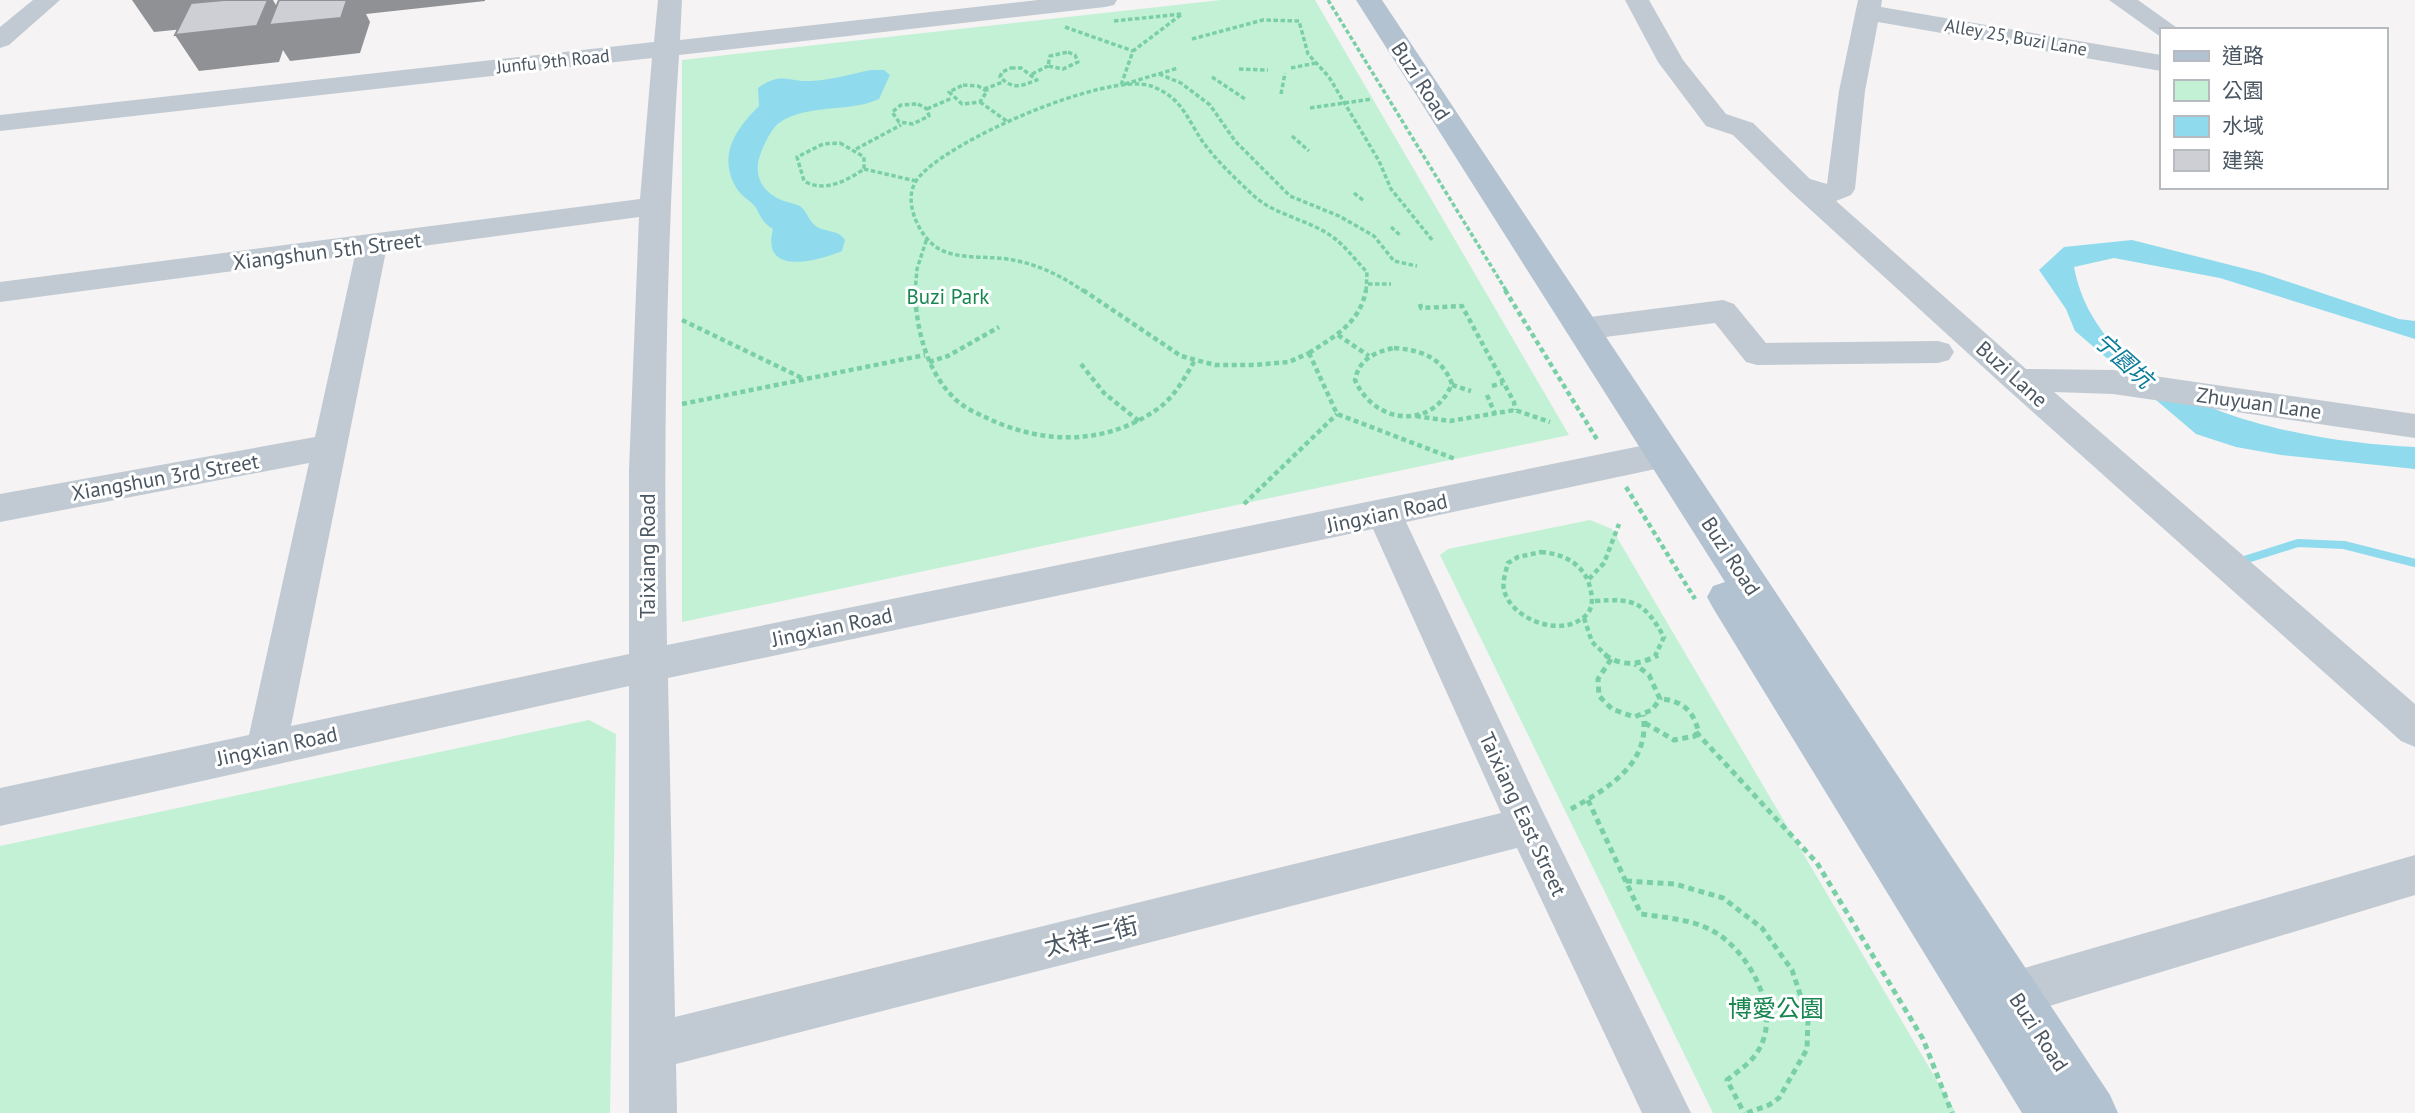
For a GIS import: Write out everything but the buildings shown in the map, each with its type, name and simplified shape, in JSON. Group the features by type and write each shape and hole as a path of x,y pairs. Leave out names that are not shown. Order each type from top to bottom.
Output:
{"main road":[{"name":"Buzi Road","path":"1351,0 1639,459 1998,998 2092,1113"},
{"name":"Buzi Road","path":"1368,0 1582,329 1639,459"},
{"name":"Buzi Road","path":"1998,998 2051,1113"}],"street":[{"name":"Taixiang Road","path":"653,1113 646,470 654,206 664,48 670,0"},
{"name":"Buzi Lane","path":"1637,0 1671,62 1716,120 1743,129 1800,184 2018,380 2415,729"},
{"path":"2121,0 2164,28"},
{"path":"0,40 53,1"},
{"name":"Alley 25, Buzi Lane","path":"1800,184 1829,194 1841,189 1852,92 1870,7 2160,63"},
{"name":"Junfu 9th Road","path":"0,123 664,48 1105,11"},
{"name":"Xiangshun 5th Street","path":"0,292 372,246 654,206"},
{"path":"266,749 372,246"},
{"path":"1582,329 1723,312 1757,354 1938,352"},
{"name":"Zhuyuan Lane","path":"2018,380 2113,382 2415,426"},
{"name":"Xiangshun 3rd Street","path":"0,508 330,447"},
{"name":"Jingxian Road","path":"0,807 647,666 1639,459"},
{"name":"Taixiang East Street","path":"1384,513 1528,826 1667,1113"},
{"name":"太祥二街","path":"653,1046 1528,826"},
{"path":"1998,998 2415,875"}],"path":[{"path":"1328,0 1639,459 1699,607"},
{"path":"1105,11 1182,13 1133,51 1121,85"},
{"path":"1192,39 1210,29 1287,16 1301,24 1308,54 1329,77 1379,161 1391,189 1433,241"},
{"path":"1077,25 1064,27 1133,51"},
{"path":"1032,74 1048,66 1062,69 1077,62 1075,55 1056,53 1050,55 1048,66"},
{"path":"1291,68 1316,63"},
{"path":"1011,68 1021,68 1037,80 1027,85 1009,86 1003,82 1002,72 1011,68"},
{"path":"1121,85 1150,86 1182,104 1208,149 1257,200 1333,237 1367,272 1368,284 1363,308 1351,325 1309,353 1290,362 1215,365 1181,356 1059,274 1013,260 967,256 936,247 919,228 910,203 916,181 954,148 1081,93 1121,85 1178,68"},
{"path":"1238,69 1268,70"},
{"path":"1281,93 1285,73"},
{"path":"1158,74 1181,83 1210,105 1235,141 1290,196 1339,216 1374,236 1394,261 1417,265"},
{"path":"1212,77 1245,99"},
{"path":"984,89 987,91 980,102 969,105 952,98 949,93 966,84 984,89 1003,82"},
{"path":"927,109 952,98"},
{"path":"1310,108 1372,99"},
{"path":"980,102 1009,122"},
{"path":"856,149 901,125 913,126 922,121 929,116 927,109 918,104 901,105 892,112 901,125"},
{"path":"1292,136 1308,151"},
{"path":"864,169 864,158 856,149 841,142 810,149 797,157 797,172 805,183 817,187 850,178 864,169 916,181"},
{"path":"1354,193 1364,201"},
{"path":"1391,227 1401,236"},
{"path":"928,237 916,274 917,311 925,355 954,399 1003,429 1058,438 1118,433 1169,403 1186,382 1195,360"},
{"path":"1368,284 1391,284"},
{"path":"1420,303 1421,307 1462,306 1516,407 1514,410"},
{"path":"682,320 805,379"},
{"path":"929,362 962,350 976,337 999,327"},
{"path":"1338,335 1369,356"},
{"path":"1414,350 1416,344"},
{"path":"1471,391 1457,388 1452,384 1443,365 1433,357 1414,350 1394,348 1369,356 1356,371 1357,390 1363,398 1383,412 1416,415 1437,422 1514,410 1550,422"},
{"path":"1309,353 1337,414 1455,459"},
{"path":"682,404 925,355"},
{"path":"1082,364 1104,393 1140,422"},
{"path":"1492,386 1503,383"},
{"path":"1416,415 1435,410 1444,403 1452,384"},
{"path":"1487,395 1495,414"},
{"path":"1244,504 1337,414"},
{"path":"1589,579 1603,570 1609,543 1619,524"},
{"path":"1540,551 1564,556 1589,579 1596,594 1595,601 1584,617 1566,626 1531,620 1511,608 1502,583 1508,563 1525,553 1540,551"},
{"path":"1595,601 1632,601 1648,609 1655,617 1664,637 1662,649 1653,659 1634,664"},
{"path":"1584,617 1588,637 1596,649 1611,659 1634,664 1649,675 1659,690 1660,699 1652,710 1643,715 1622,714 1600,699 1596,677 1611,659"},
{"path":"1660,699 1686,706 1697,722 1696,732 1817,863 1923,1039 1952,1113"},
{"path":"1571,808 1604,790 1634,763 1646,737 1643,715"},
{"path":"1645,723 1674,740 1684,740 1696,732"},
{"path":"1588,800 1641,914 1673,917 1720,936 1740,956 1756,980 1767,1012 1761,1047 1727,1080 1746,1113 1773,1103 1788,1085 1801,1062 1810,1037 1806,1009 1793,974 1774,944 1751,916 1723,899 1690,886 1626,881"}],"green space":[{"name":"Buzi Park","path":"1221,0 1315,0 1569,435 682,622 682,60"},
{"name":"博愛公園","path":"1590,520 1612,529 1956,1113 1713,1113 1440,555 1448,549"},
{"path":"589,720 616,734 610,1113 0,1113 0,846"}],"water":[{"path":"884,70 890,75 879,99 855,106 815,110 790,117 777,125 765,143 759,157 758,172 766,190 779,199 800,206 817,227 836,233 845,240 842,251 831,255 805,261 782,260 775,254 771,244 773,229 739,192 731,177 729,155 736,134 759,106 758,88 766,83 784,78 818,80"},
{"name":"宁園坑","path":"2132,240 2262,273 2399,319 2415,321 2415,339 2220,278 2114,258 2074,267 2091,314 2122,353 2162,384 2210,407 2263,424 2368,444 2415,447 2415,469 2281,455 2236,447 2196,434 2075,331 2066,309 2039,270 2064,247"}],"waterway":[{"path":"2238,562 2298,543 2344,545 2415,563"}]}
